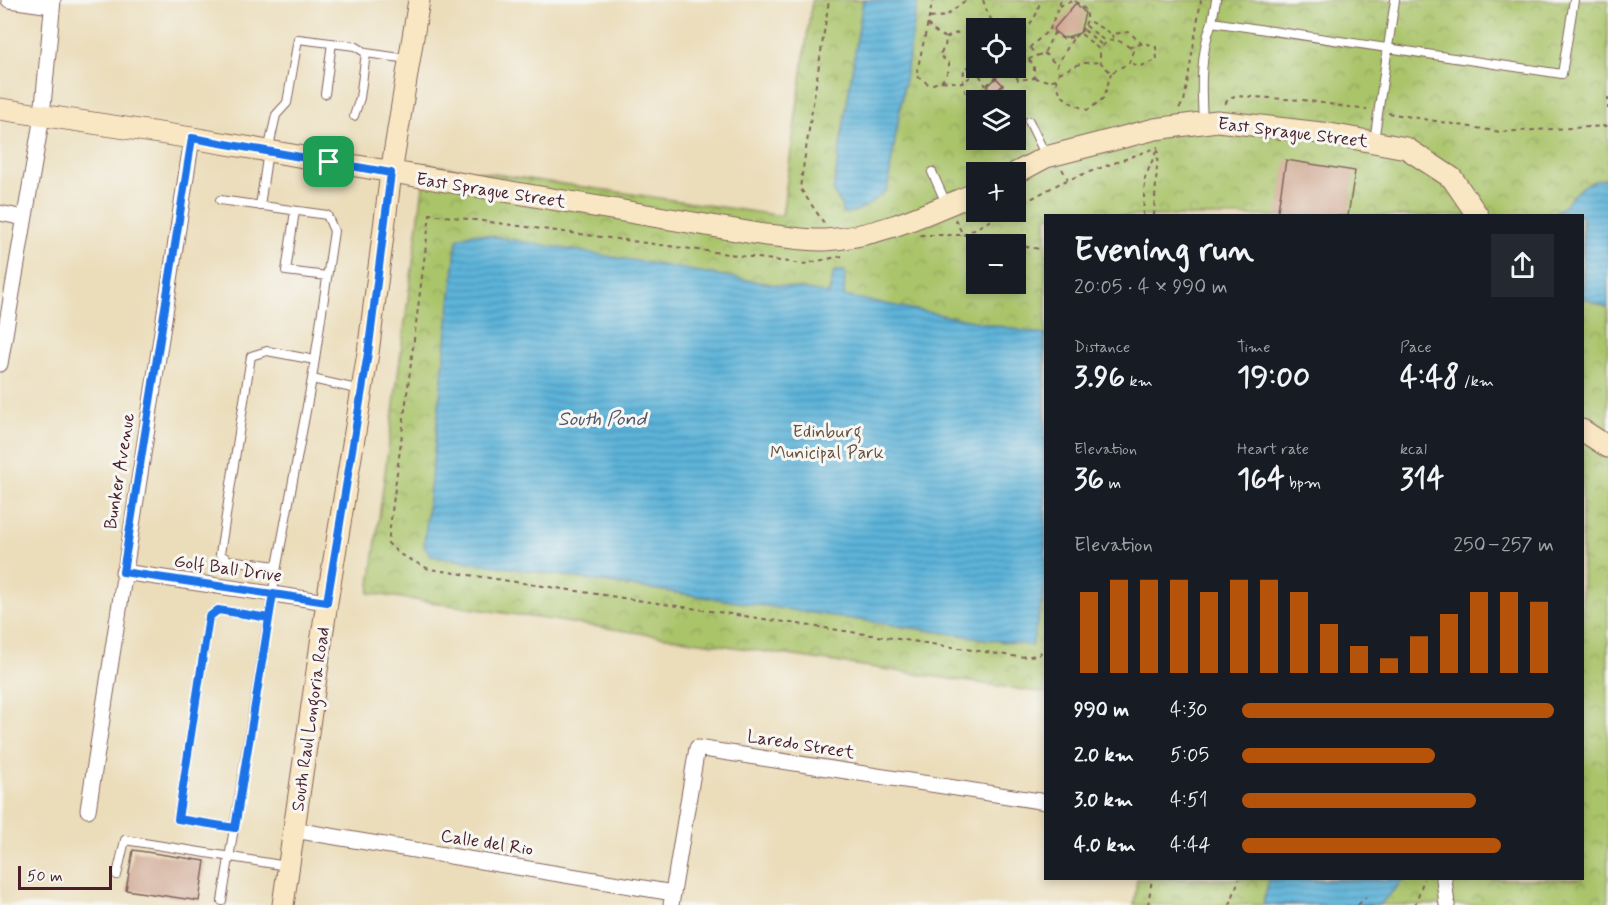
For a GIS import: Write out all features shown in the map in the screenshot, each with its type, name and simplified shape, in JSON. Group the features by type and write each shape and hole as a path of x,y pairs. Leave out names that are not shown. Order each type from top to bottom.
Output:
{"street":[{"path":"0,363 42,116 52,3 9,0"},
{"name":"South Raul Longoria Road","path":"282,905 327,602 362,391 391,173 419,0"},
{"name":"East Sprague Street","path":"0,109 192,138 765,235 825,240 873,232 950,210 966,200"},
{"name":"East Sprague Street","path":"1026,170 1155,129 1203,123 1229,123 1406,148 1452,178 1477,214"},
{"name":"Bunker Avenue","path":"87,810 192,138"},
{"path":"0,213 24,218"},
{"path":"1584,431 1608,447"},
{"name":"Golf Ball Drive","path":"123,572 327,602"},
{"name":"Laredo Street","path":"672,899 697,748 1044,802"},
{"name":"Calle del Rio","path":"294,830 672,899"},
{"path":"1444,880 1447,905"}],"lane":[{"path":"1203,123 1203,62 1216,0"},
{"path":"1374,142 1395,0"},
{"path":"1212,22 1562,74 1574,0"},
{"path":"260,206 276,115 287,103 298,39 355,46 366,52 410,60"},
{"path":"325,94 332,43"},
{"path":"354,116 360,98 366,52"},
{"path":"1029,121 1054,162"},
{"path":"932,172 950,210"},
{"path":"220,200 327,215 334,231 312,379 277,566 222,901"},
{"path":"295,211 286,271 327,276"},
{"path":"277,566 228,560 220,554 251,356 267,351 315,360"},
{"path":"312,379 362,391"},
{"path":"235,828 178,819 209,617 218,610 269,618"},
{"path":"117,875 125,840 289,866"}],"path":[{"path":"827,228 800,188 829,0"},
{"path":"933,0 916,76 930,85 942,81 963,83 969,78"},
{"path":"930,18 946,16 966,0"},
{"path":"983,0 990,18"},
{"path":"1026,29 1038,14 1040,0"},
{"path":"1026,51 1050,29 1061,0"},
{"path":"1175,112 1184,102 1201,0"},
{"path":"1050,29 1063,39 1074,37 1080,33 1087,20 1087,11 1075,1 1059,6"},
{"path":"1087,20 1112,34 1129,33 1142,44"},
{"path":"928,24 932,30 946,38"},
{"path":"1085,25 1106,42"},
{"path":"1082,29 1102,45"},
{"path":"946,38 961,31"},
{"path":"1027,60 1044,53 1054,33"},
{"path":"1080,33 1100,50"},
{"path":"1112,34 1113,39"},
{"path":"1074,37 1058,65 1059,73 1056,79 1057,90 1071,104 1088,110 1104,98 1111,73 1129,63 1133,51 1124,41 1113,39 1102,45 1100,62 1111,73"},
{"path":"942,81 949,70 949,63 939,55 945,47 946,38"},
{"path":"1129,47 1142,44 1156,47 1157,60 1141,66 1129,63"},
{"path":"1030,48 1037,56"},
{"path":"1044,53 1058,65"},
{"path":"1027,60 1034,65 1034,78"},
{"path":"1059,73 1082,63 1100,62"},
{"path":"966,68 963,83 966,94"},
{"path":"981,78 986,86"},
{"path":"982,90 995,78"},
{"path":"1017,78 1018,80 1034,78 1049,81 1056,79"},
{"path":"1222,109 1228,98 1235,96 1303,100 1367,110"},
{"path":"1608,97 1608,109"},
{"path":"1388,113 1501,132 1608,126"},
{"path":"1026,202 1069,180 1158,147"},
{"path":"1143,214 1145,178 1158,147"},
{"path":"1154,214 1158,147"},
{"path":"1054,162 1069,180"},
{"path":"950,210 963,236"},
{"path":"852,254 803,264 430,214 388,543 399,554 429,569 1018,657 1039,655 1044,648"},
{"path":"963,236 989,222"},
{"path":"920,235 966,237"},
{"path":"1026,247 1044,250"},
{"path":"1148,905 1152,880"},
{"path":"1230,905 1239,880"},
{"path":"1414,905 1424,880"},
{"path":"1359,905 1366,897"}],"green space":[{"name":"Edinburg Municipal Park","path":"812,0 1608,0 1608,905 1134,905 1137,880 1584,880 1584,214 1044,214 1044,693 369,593 426,164 782,216"}],"water":[{"path":"863,0 918,0 887,190 860,209 842,213 841,204 833,192"},
{"path":"1608,180 1608,308 1584,298 1584,214 1553,214 1579,189 1593,181"},
{"name":"South Pond","path":"473,233 829,294 834,271 845,271 844,296 1044,335 1044,593 1032,646 430,556 424,544 457,239"},
{"path":"1269,880 1403,880 1380,905 1263,905"}],"building":[{"path":"1076,3 1085,13 1080,33 1063,38 1053,30"},
{"path":"996,78 1003,85 997,90 990,90 987,87"},
{"path":"1286,160 1355,171 1348,214 1277,214"},
{"path":"133,850 205,861 199,901 126,890"}],"route":[{"path":"329,162 192,138 123,572 273,594 269,618 218,610 209,617 178,819 235,828 273,594 327,602 368,353 391,173 329,162"}]}
